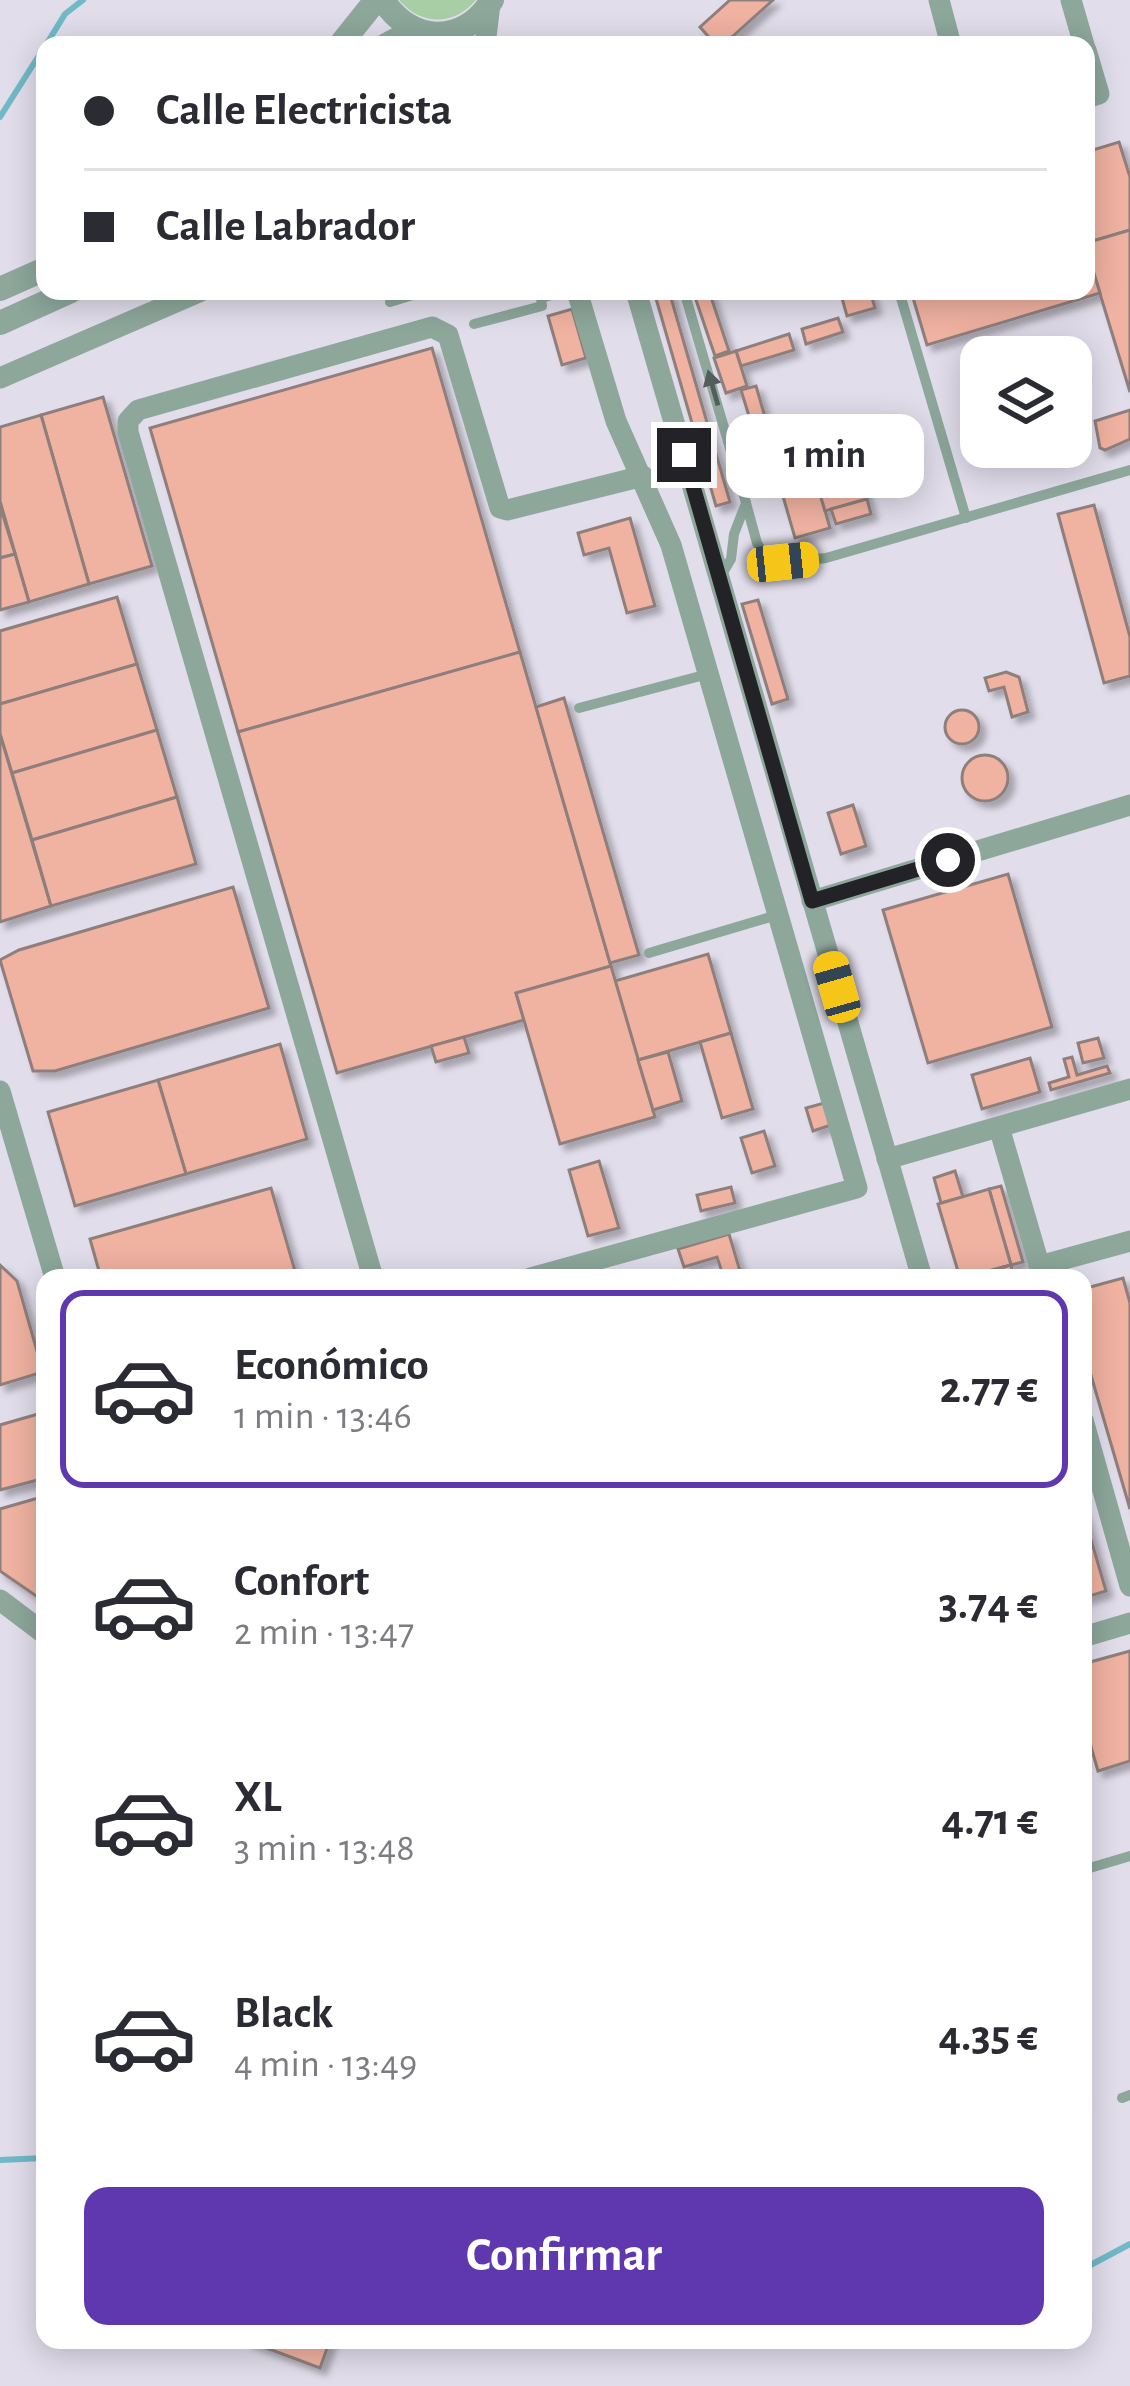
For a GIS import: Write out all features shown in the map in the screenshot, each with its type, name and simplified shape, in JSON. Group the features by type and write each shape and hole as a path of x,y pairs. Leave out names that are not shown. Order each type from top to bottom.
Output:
{"street":[{"path":"348,36 380,0 394,16 436,36 464,28 491,2"},
{"path":"939,0 949,36"},
{"path":"1071,0 1082,36"},
{"path":"485,36 491,2"},
{"path":"0,289 36,273"},
{"path":"0,323 51,300"},
{"path":"0,378 180,300"},
{"path":"563,1269 857,1188 671,544 616,421 580,300"},
{"path":"639,300 919,1269"},
{"path":"371,1269 128,421 138,410 433,327 448,335 500,508 643,476"},
{"path":"812,901 1130,805"},
{"path":"887,1159 1130,1089"},
{"path":"0,1091 52,1269"},
{"path":"999,1127 1040,1269"},
{"path":"1050,1269 1130,1241"},
{"path":"1092,1452 1130,1586"},
{"path":"0,1600 36,1627"},
{"path":"1092,1634 1130,1623"}],"lane":[{"path":"390,302 397,300"},
{"path":"474,324 542,306 540,300"},
{"path":"687,300 757,544 766,559 826,558 1130,470"},
{"path":"902,300 966,518"},
{"path":"720,579 731,559 746,503"},
{"path":"579,707 709,674"},
{"path":"649,953 777,915"},
{"path":"1092,1867 1130,1856"}],"green space":[{"path":"399,0 476,0 458,15 437,20 417,15"}],"building":[{"path":"730,0 773,0 733,36 708,36 700,27"},
{"path":"1119,142 1130,177 1130,230 1095,240 1095,149"},
{"path":"1130,230 1130,392 1095,277 1095,240"},
{"path":"656,300 672,300 730,502 716,506"},
{"path":"696,300 712,300 729,351 715,356"},
{"path":"843,300 873,300 875,308 847,316"},
{"path":"914,300 1077,300 927,345"},
{"path":"572,309 586,358 562,365 548,316"},
{"path":"838,318 843,332 806,344 802,329"},
{"path":"789,334 794,350 741,366 736,351"},
{"path":"432,348 520,652 238,732 150,428"},
{"path":"736,351 747,386 726,393 714,358"},
{"path":"756,386 774,448 760,452 741,390"},
{"path":"103,397 152,566 89,584 41,415"},
{"path":"1130,410 1130,439 1100,448 1095,421"},
{"path":"41,415 89,584 29,602 0,501 0,427"},
{"path":"846,428 856,460 821,471 811,438"},
{"path":"805,441 830,528 795,538 770,451"},
{"path":"856,460 867,499 825,511 815,478 824,475 822,470"},
{"path":"867,499 871,514 836,524 831,509"},
{"path":"1094,505 1130,637 1130,676 1104,683 1058,514"},
{"path":"0,506 15,554 0,558"},
{"path":"630,518 655,606 627,613 609,548 584,555 578,533"},
{"path":"15,554 29,602 0,610 0,558"},
{"path":"117,597 137,664 0,704 0,631"},
{"path":"758,600 788,699 772,704 742,604"},
{"path":"520,652 611,966 516,993 524,1020 337,1073 238,732"},
{"path":"137,664 157,730 12,773 0,734 0,704"},
{"path":"1006,672 1019,677 1028,712 1012,717 1004,687 989,691 985,678"},
{"path":"564,698 639,955 610,963 536,707"},
{"path":"962,710 974,715 979,727 974,739 962,744 950,739 945,727 950,715"},
{"path":"157,730 177,797 32,840 12,773"},
{"path":"0,734 51,906 0,922"},
{"path":"985,755 1001,762 1008,778 1001,794 985,801 969,794 962,778 969,762"},
{"path":"177,797 196,864 51,906 32,840"},
{"path":"853,805 866,846 841,854 828,813"},
{"path":"1008,874 1052,1027 928,1063 883,910"},
{"path":"233,887 269,1008 55,1071 33,1071 0,960 19,950"},
{"path":"708,954 731,1033 638,1060 615,981"},
{"path":"611,966 655,1117 560,1144 516,993"},
{"path":"731,1033 753,1109 722,1118 700,1042"},
{"path":"464,1037 469,1053 436,1062 431,1046"},
{"path":"1098,1038 1104,1058 1083,1063 1078,1043"},
{"path":"280,1044 307,1139 186,1174 158,1080"},
{"path":"668,1052 682,1101 653,1110 638,1060"},
{"path":"1072,1057 1077,1075 1107,1066 1110,1073 1051,1090 1049,1083 1069,1077 1064,1059"},
{"path":"1030,1058 1040,1092 982,1109 972,1075"},
{"path":"158,1080 186,1174 75,1206 48,1112"},
{"path":"824,1103 831,1125 813,1131 806,1108"},
{"path":"764,1131 775,1166 752,1173 741,1138"},
{"path":"599,1161 619,1228 588,1236 569,1170"},
{"path":"955,1171 963,1197 941,1203 934,1178"},
{"path":"1001,1186 1023,1262 1011,1265 989,1189"},
{"path":"731,1187 735,1203 701,1211 697,1195"},
{"path":"271,1188 294,1269 98,1269 90,1239"},
{"path":"989,1189 1011,1265 957,1269 938,1204"},
{"path":"729,1234 739,1269 721,1269 717,1257 684,1267 678,1249"},
{"path":"0,1265 17,1281 36,1348 36,1374 0,1385"},
{"path":"1123,1278 1130,1303 1130,1509 1092,1379 1092,1287"},
{"path":"36,1415 36,1480 0,1490 0,1425"},
{"path":"36,1499 36,1596 0,1571 0,1509"},
{"path":"1092,1543 1106,1591 1092,1595"},
{"path":"1130,1651 1130,1761 1098,1771 1092,1750 1092,1662"},
{"path":"269,2349 327,2349 320,2368"}],"waterway":[{"path":"52,36 65,14 83,0"},
{"path":"0,117 36,60"},
{"path":"0,2160 36,2158"},
{"path":"1092,2264 1130,2244"}],"route":[{"path":"684,455 812,901 948,860"}]}
